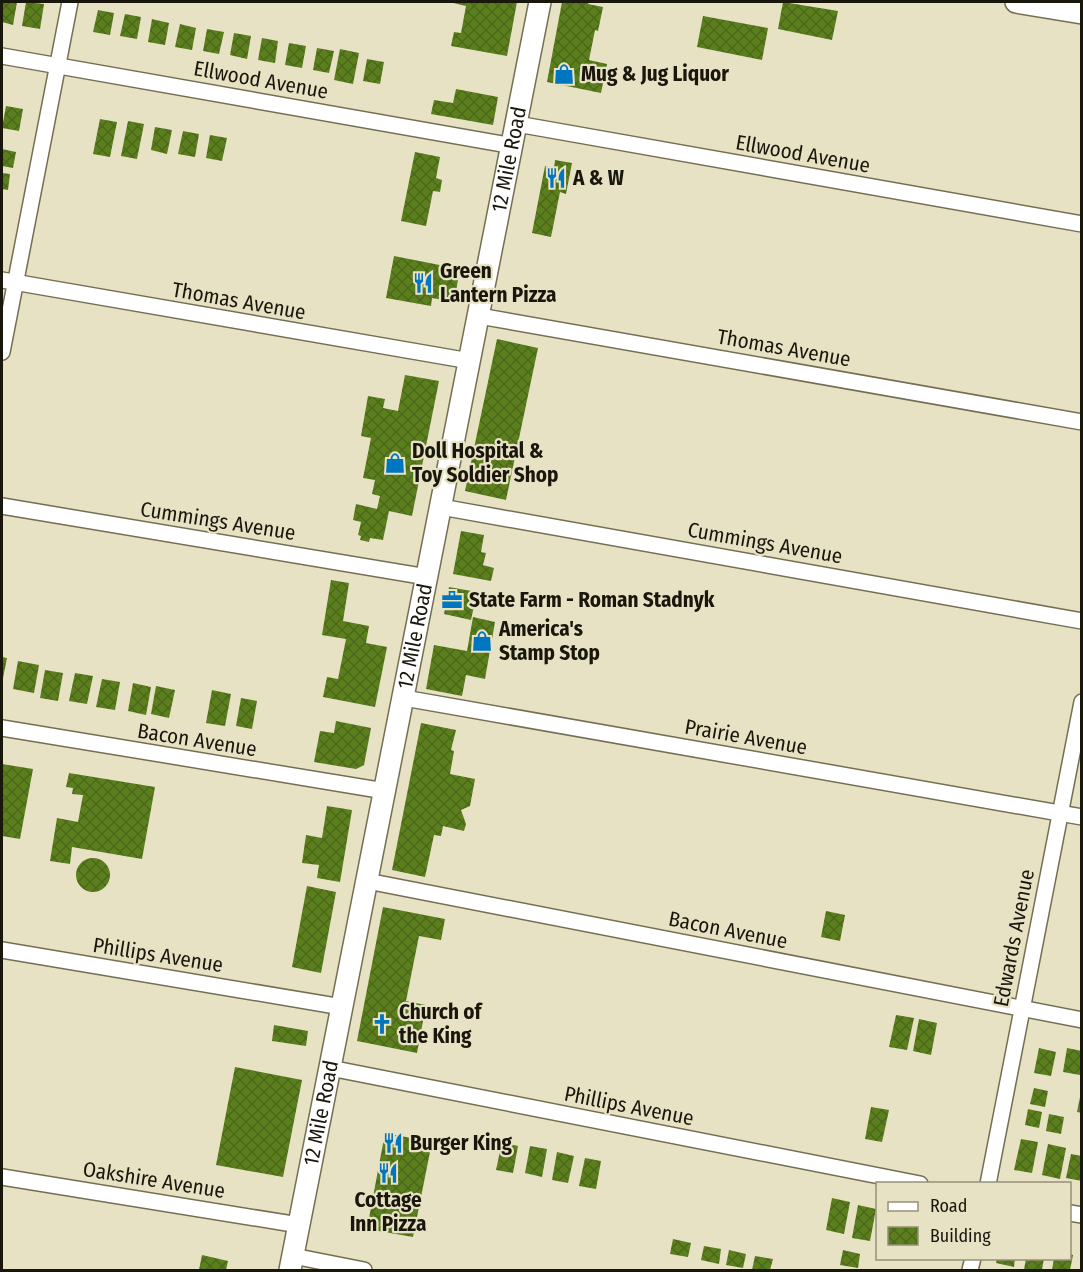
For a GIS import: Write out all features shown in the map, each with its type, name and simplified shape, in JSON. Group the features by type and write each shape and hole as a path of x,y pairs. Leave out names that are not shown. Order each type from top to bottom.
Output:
{"main road":[{"name":"12 Mile Road","path":"292,1263 540,2"},
{"path":"1016,2 1082,13"}],"street":[{"path":"2,352 8,282 70,2"},
{"name":"Ellwood Avenue","path":"2,56 513,146"},
{"name":"Ellwood Avenue","path":"517,124 1082,224"},
{"name":"Thomas Avenue","path":"8,282 470,361"},
{"name":"Thomas Avenue","path":"479,316 1082,422"},
{"name":"Cummings Avenue","path":"2,506 427,577"},
{"name":"Cummings Avenue","path":"441,507 1082,621"},
{"name":"Prairie Avenue","path":"404,698 1082,817"},
{"name":"Edwards Avenue","path":"988,1182 1082,702"},
{"name":"Bacon Avenue","path":"2,729 386,791"},
{"name":"Bacon Avenue","path":"367,881 1082,1020"},
{"name":"Phillips Avenue","path":"2,950 342,1007"},
{"name":"Phillips Avenue","path":"330,1068 910,1182"},
{"name":"Oakshire Avenue","path":"2,1177 299,1225"},
{"path":"292,1263 364,1270"}],"building":[{"path":"2,2 17,2 13,25 2,22"},
{"path":"26,2 44,4 40,29 22,26"},
{"path":"449,2 517,2 507,56 451,46 454,32 461,33 466,6"},
{"path":"562,2 589,2 588,4 603,7 598,31 595,30 589,60 607,64 601,93 547,82"},
{"path":"783,2 838,11 832,40 778,29"},
{"path":"98,10 114,13 110,35 93,32"},
{"path":"125,14 141,17 137,39 120,36"},
{"path":"703,16 768,28 762,60 697,47"},
{"path":"152,19 169,23 165,45 148,42"},
{"path":"180,24 196,28 192,50 175,47"},
{"path":"207,29 224,32 219,54 203,51"},
{"path":"234,33 251,36 247,59 230,55"},
{"path":"262,38 278,41 275,63 258,60"},
{"path":"289,43 306,46 302,68 285,65"},
{"path":"317,48 334,51 329,73 313,70"},
{"path":"340,49 359,53 353,84 334,80"},
{"path":"367,59 384,62 380,84 363,81"},
{"path":"456,89 498,97 493,125 431,114 434,100 453,103"},
{"path":"6,106 23,109 19,131 2,128"},
{"path":"100,119 117,122 110,157 93,154"},
{"path":"128,121 144,124 137,159 121,156"},
{"path":"155,127 172,130 167,154 151,150"},
{"path":"183,131 199,134 195,157 178,154"},
{"path":"210,135 227,138 222,161 206,158"},
{"path":"2,149 16,152 13,168 2,166"},
{"path":"415,152 440,157 436,178 442,180 440,192 433,191 426,226 401,221"},
{"path":"555,160 572,163 566,194 560,192 551,237 532,233 545,166 554,168"},
{"path":"2,173 10,174 8,190 2,189"},
{"name":"Green Lantern Pizza","path":"394,256 460,269 454,302 432,298 431,306 386,298"},
{"path":"497,339 538,348 506,500 465,491"},
{"path":"405,375 439,381 412,516 389,511 383,540 370,538 369,542 360,540 361,536 358,535 361,522 353,520 356,504 377,509 380,496 372,494 375,480 363,478 371,438 361,436 368,396 385,399 383,408 398,411"},
{"path":"461,531 484,535 481,552 486,553 483,565 494,568 491,581 453,574"},
{"path":"331,580 349,583 343,621 369,626 366,643 387,647 375,707 323,697 327,677 338,679 346,639 322,635"},
{"path":"449,587 477,592 471,620 444,614"},
{"path":"473,617 495,622 485,679 466,675 462,696 426,689 434,645 467,651"},
{"path":"2,657 7,658 3,678 2,678"},
{"path":"18,661 39,665 34,693 13,689"},
{"path":"45,670 63,673 58,701 40,698"},
{"path":"75,673 93,676 87,704 69,701"},
{"path":"102,679 120,682 115,710 96,707"},
{"path":"133,683 151,687 146,715 128,711"},
{"path":"156,686 175,690 169,718 151,714"},
{"path":"212,690 231,694 225,726 206,723"},
{"path":"241,698 257,701 252,729 236,726"},
{"path":"336,721 371,728 364,765 356,769 314,762 320,731 334,733"},
{"path":"421,723 456,730 451,750 454,751 450,774 475,779 470,806 461,810 466,824 464,831 443,826 441,836 434,835 425,877 392,870"},
{"path":"2,764 33,769 20,839 2,836"},
{"path":"69,773 155,787 142,859 72,847 70,864 50,861 57,818 78,822 83,795 72,794 73,788 66,787"},
{"path":"327,806 352,810 340,882 317,878 319,865 302,863 306,835 322,838"},
{"path":"93,858 105,863 110,875 105,887 93,892 81,887 76,875 81,863"},
{"path":"307,886 336,892 321,973 292,967"},
{"path":"383,907 445,919 441,940 419,936 406,1001 426,1005 417,1053 357,1041"},
{"path":"826,911 845,915 840,941 821,937"},
{"path":"896,1015 914,1018 907,1050 889,1047"},
{"path":"919,1019 937,1023 931,1055 913,1051"},
{"path":"274,1025 308,1031 306,1046 272,1041"},
{"path":"1039,1048 1056,1052 1051,1076 1034,1073"},
{"path":"1067,1048 1082,1051 1080,1075 1063,1072"},
{"path":"235,1067 302,1080 283,1177 216,1165"},
{"path":"1034,1088 1048,1091 1045,1107 1030,1104"},
{"path":"1080,1097 1082,1097 1082,1113 1077,1112"},
{"path":"871,1107 889,1110 882,1142 865,1139"},
{"path":"1028,1109 1042,1112 1039,1128 1025,1125"},
{"path":"1049,1114 1064,1117 1061,1134 1046,1131"},
{"path":"385,1133 432,1142 413,1237 367,1229"},
{"path":"1021,1139 1038,1142 1032,1173 1014,1170"},
{"path":"502,1142 518,1146 513,1173 496,1170"},
{"path":"1048,1144 1066,1148 1060,1179 1042,1175"},
{"path":"530,1146 547,1149 542,1177 525,1173"},
{"path":"557,1152 574,1156 568,1183 552,1180"},
{"path":"1071,1154 1082,1156 1082,1181 1066,1178"},
{"path":"585,1158 601,1161 596,1189 579,1186"},
{"path":"832,1198 850,1202 844,1234 826,1230"},
{"path":"858,1205 876,1209 870,1241 852,1238"},
{"path":"673,1239 691,1243 688,1257 670,1254"},
{"path":"704,1246 721,1249 719,1264 701,1260"},
{"path":"729,1250 746,1254 743,1268 726,1265"},
{"path":"843,1250 860,1254 858,1268 840,1265"},
{"path":"1071,1254 1073,1255 1070,1270 1052,1270 1054,1260 1071,1260"},
{"path":"202,1255 228,1261 226,1270 199,1270"},
{"path":"755,1256 773,1259 770,1270 752,1270"},
{"path":"997,1260 1015,1260 1014,1267 996,1263"},
{"path":"1026,1260 1044,1260 1042,1270 1024,1270"}],"place":[{"name":"Mug & Jug Liquor","path":"564,74"},
{"name":"A & W","path":"556,178"},
{"name":"Green Lantern Pizza","path":"423,283"},
{"name":"Doll Hospital & Toy Soldier Shop","path":"395,463"},
{"name":"State Farm - Roman Stadnyk","path":"452,600"},
{"name":"America's Stamp Stop","path":"482,641"},
{"name":"Church of the King","path":"382,1024"},
{"name":"Burger King","path":"393,1143"},
{"name":"Cottage Inn Pizza","path":"388,1173"}]}
